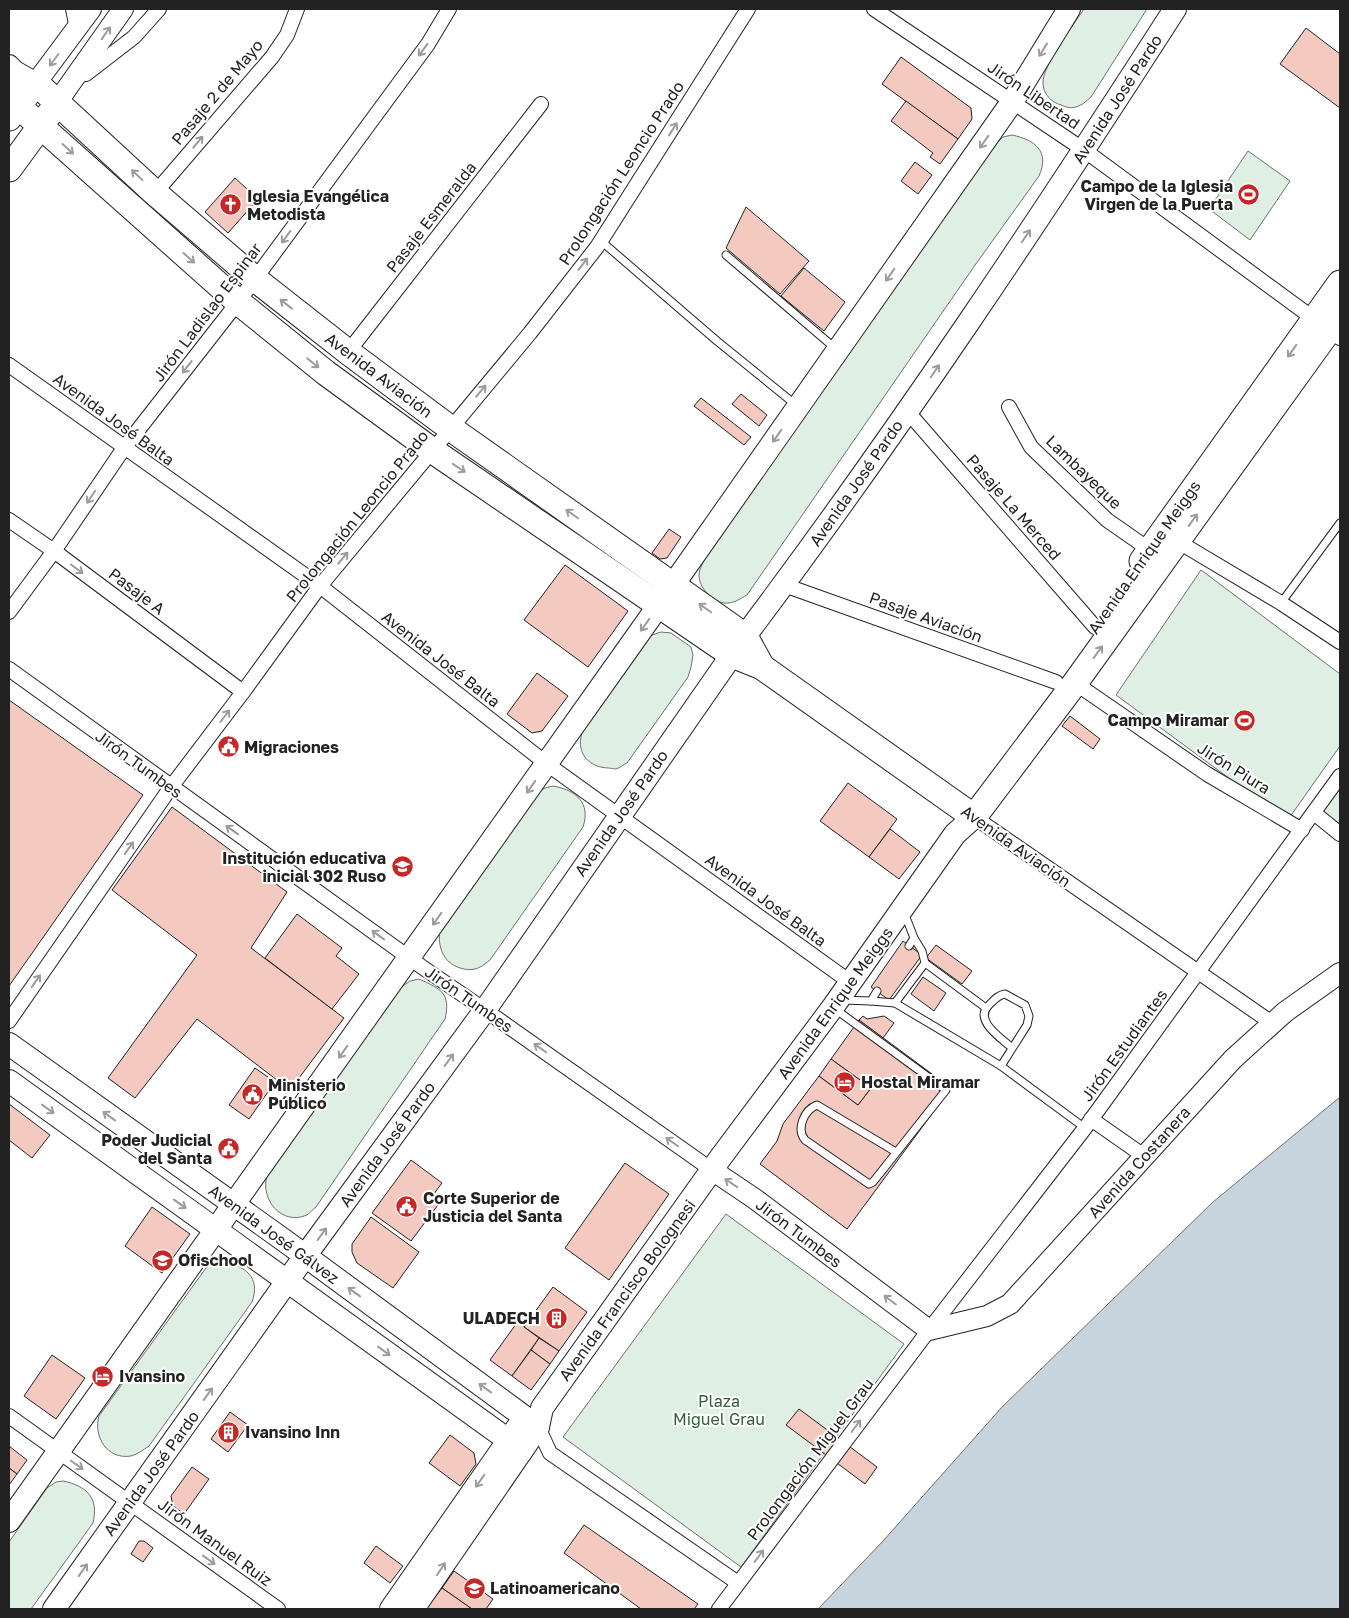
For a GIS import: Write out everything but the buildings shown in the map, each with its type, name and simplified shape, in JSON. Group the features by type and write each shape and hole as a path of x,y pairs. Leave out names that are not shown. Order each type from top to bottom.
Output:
{"highway":[{"name":"Avenida Aviación","path":"36,83 58,101 155,193 255,279 348,352 450,428 673,585 762,667 968,812"},
{"path":"13,112 36,83"},
{"path":"9,169 58,101"},
{"name":"Avenida Aviación","path":"13,112 42,125 238,302 326,373 433,451 659,605 738,646"},
{"name":"Avenida Enrique Meiggs","path":"968,812 1066,682 1178,541 1331,326 1340,282"},
{"name":"Avenida Enrique Meiggs","path":"1066,682 1095,626 1150,550 1331,326"}],"main road":[{"path":"36,83 92,9"},
{"path":"58,101 123,9"},
{"path":"9,1521 547,764 1012,102 1069,9"},
{"name":"Avenida José Pardo","path":"54,1609 306,1256 485,1010 738,646 784,585 907,411 1084,150 1175,9"},
{"name":"Avenida Aviación","path":"9,65 15,71 36,83"},
{"path":"9,81 13,112"},
{"name":"Avenida Enrique Meiggs","path":"712,1170 903,909 968,812"},
{"name":"Avenida Costanera","path":"929,1330 987,1316 1010,1304 1233,1059 1284,1012 1340,973"},
{"name":"Avenida José Gálvez","path":"9,1044 535,1418"},
{"name":"Avenida José Gálvez","path":"9,1081 515,1446"},
{"name":"Jirón Tumbes","path":"712,1170 929,1330"},
{"name":"Avenida Francisco Bolognesi","path":"391,1609 515,1446 712,1170"},
{"name":"Avenida Francisco Bolognesi","path":"413,1609 505,1475 515,1446"}],"street":[{"path":"73,9 77,29"},
{"path":"76,75 86,74 134,38 160,9"},
{"name":"Pasaje 2 de Mayo","path":"155,193 272,57 287,35 297,9"},
{"name":"Jirón Ladislao Espinar","path":"9,612 54,552 124,448 238,302 428,44 449,9"},
{"name":"Prolongación Leoncio Prado","path":"9,1021 171,787 320,586 530,333 601,241 748,9"},
{"name":"Jirón Libertad","path":"874,9 1084,150 1331,326"},
{"name":"Pasaje Esmeralda","path":"348,352 542,104"},
{"name":"Avenida José Balta","path":"9,365 320,586 547,764 850,982"},
{"name":"Lambayeque","path":"1009,407 1031,447 1107,520 1150,550"},
{"name":"Pasaje La Merced","path":"907,411 1095,626"},
{"name":"Pasaje A","path":"9,520 243,692"},
{"path":"1178,541 1281,603 1340,642"},
{"name":"Pasaje Aviación","path":"784,585 1066,682"},
{"name":"Jirón Tumbes","path":"9,669 171,787 712,1170"},
{"name":"Jirón Piura","path":"1066,682 1207,774 1302,830"},
{"name":"Jirón Estudiantes","path":"929,1330 1088,1123 1340,776"},
{"name":"Avenida Aviación","path":"968,812 1272,1023"},
{"path":"1314,812 1340,834"},
{"path":"1088,1123 1144,1156"},
{"name":"Prolongación Miguel Grau","path":"719,1609 929,1330"},
{"name":"Jirón Manuel Ruiz","path":"9,1416 278,1609"},
{"path":"535,1418 550,1453"},
{"path":"515,1446 550,1453 738,1583"}],"lane":[{"path":"601,241 717,341 798,407"},
{"path":"726,256 837,350"},
{"path":"1281,603 1340,523"},
{"path":"903,909 914,938 922,951 925,963 986,1008"},
{"path":"910,946 914,938"},
{"path":"895,1003 925,963"},
{"path":"871,1001 878,991"},
{"path":"1001,1066 1011,1047 1027,1025 1029,1016 1025,1005 1005,994 998,996 986,1008 984,1018 987,1027 1011,1047"},
{"path":"835,1004 871,1001 895,1003 1001,1066 1088,1123"},
{"path":"835,1004 946,1090 873,1182 867,1184 805,1140 800,1131 804,1117 813,1106 817,1105 896,1152"}],"green space":[{"path":"1084,9 1147,9 1091,97 1081,105 1070,108 1051,100 1044,91 1043,83 1048,66 1059,45"},
{"path":"1012,135 1027,140 1038,148 1043,160 1039,176 973,268 747,595 730,603 715,600 701,585 699,575 704,560 929,237 997,143 1003,137"},
{"name":"Campo de la Iglesia Virgen de la Puerta","path":"1248,151 1290,181 1250,240 1209,209"},
{"name":"Campo Miramar","path":"1201,570 1340,674 1340,746 1287,821 1116,695"},
{"path":"661,632 671,633 691,647 693,655 688,677 627,763 616,769 600,767 588,761 580,744 583,730 645,641 652,635"},
{"path":"1340,780 1340,827 1324,814 1321,808"},
{"path":"553,786 569,791 580,799 585,811 583,827 490,960 474,969 466,969 451,964 443,955 441,949 440,929 536,793"},
{"path":"419,979 442,993 447,1003 445,1019 316,1207 307,1215 298,1217 289,1217 282,1214 270,1202 267,1194 267,1176 400,988 410,981"},
{"name":"Plaza Miguel Grau","path":"726,1214 904,1344 741,1567 563,1437"},
{"path":"222,1261 238,1266 253,1279 254,1293 252,1302 149,1446 131,1456 115,1454 104,1445 100,1438 98,1431 99,1416 206,1268 214,1262"},
{"path":"63,1481 79,1486 89,1494 94,1507 93,1523 31,1609 9,1609 9,1542 47,1488 56,1482"}],"shaded area":[{"path":"1340,1097 1340,1609 818,1609 883,1541 1002,1407 1213,1202"}],"place":[{"name":"Campo de la Iglesia Virgen de la Puerta","path":"1249,195"},
{"name":"Iglesia Evangélica Metodista","path":"231,205"},
{"name":"Campo Miramar","path":"1245,720"},
{"name":"Migraciones","path":"228,747"},
{"name":"Institución educativa inicial 302 Ruso","path":"402,867"},
{"name":"Hostal Miramar","path":"845,1082"},
{"name":"Ministerio Público","path":"252,1094"},
{"name":"Poder Judicial del Santa","path":"228,1149"},
{"name":"Corte Superior de Justicia del Santa","path":"407,1207"},
{"name":"Ofischool","path":"162,1260"},
{"name":"ULADECH","path":"556,1318"},
{"name":"Ivansino","path":"103,1376"},
{"name":"Ivansino Inn","path":"229,1432"},
{"name":"Latinoamericano","path":"474,1588"}]}
